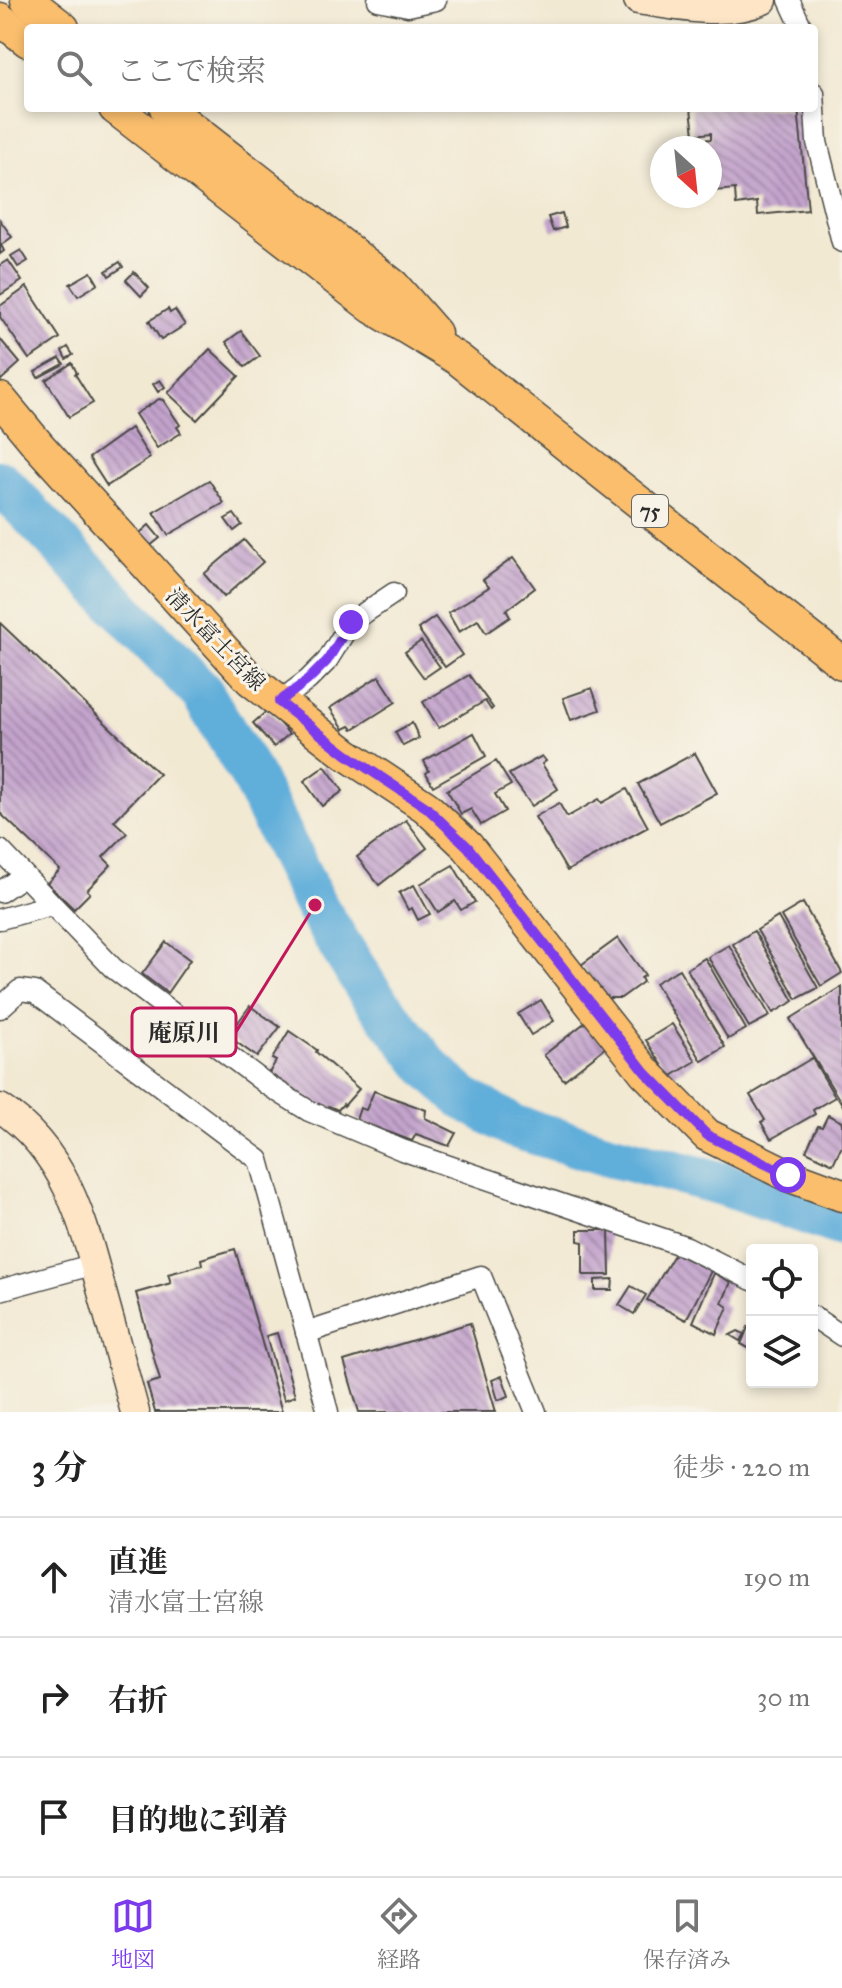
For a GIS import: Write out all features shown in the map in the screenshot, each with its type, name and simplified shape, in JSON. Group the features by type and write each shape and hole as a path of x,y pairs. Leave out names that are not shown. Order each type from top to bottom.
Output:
{"main road":[{"path":"27,0 58,24"},
{"path":"0,19 24,38"},
{"name":"75","path":"120,112 372,307 458,359 842,663"},
{"name":"75","path":"171,112 393,285 458,359"},
{"name":"清水富士宮線","path":"0,399 251,680 346,754 426,807 468,847 645,1072 707,1135 788,1175 842,1195"}],"street":[{"path":"378,0 408,6 436,0"},
{"path":"638,0 683,7 722,8 763,0"},
{"path":"789,0 800,24"},
{"path":"815,112 817,142 842,242"},
{"path":"279,702 327,661 351,622 394,593"},
{"path":"0,850 113,968 269,1086 309,1111 402,1150 687,1247 746,1277"},
{"path":"0,892 23,876"},
{"path":"0,919 51,905"},
{"path":"0,1008 20,990 35,992 259,1160 328,1412"},
{"path":"0,1108 40,1141 58,1166 75,1199 135,1412"},
{"path":"0,1290 95,1264"},
{"path":"306,1333 481,1276 536,1412"},
{"path":"818,1320 842,1336"}],"building":[{"path":"691,112 798,112 808,210 758,215 757,202 736,205 735,189 722,190 722,136 711,136 711,133 694,135"},
{"path":"562,213 566,227 553,231 548,217"},
{"path":"0,220 12,237 1,245 4,251 0,254"},
{"path":"21,250 28,261 18,267 11,256"},
{"path":"8,260 22,281 0,295 0,265"},
{"path":"120,262 123,267 109,276 106,271"},
{"path":"91,272 98,284 78,296 70,284"},
{"path":"134,272 149,288 141,296 126,280"},
{"path":"27,287 60,338 29,359 0,317 0,306"},
{"path":"168,309 170,313 175,310 185,325 161,340 149,321"},
{"path":"241,331 260,356 245,367 226,342"},
{"path":"0,339 20,363 0,381"},
{"path":"68,347 73,355 66,359 62,351"},
{"path":"210,349 239,376 197,420 168,393"},
{"path":"60,358 64,364 38,378 35,372"},
{"path":"72,363 75,374 93,403 69,417 46,380"},
{"path":"160,380 165,387 158,392 153,384"},
{"path":"159,399 163,400 180,425 177,427 181,433 157,448 135,414"},
{"path":"131,428 150,458 107,486 89,458"},
{"path":"209,480 224,503 168,535 154,512"},
{"path":"234,514 242,525 234,531 225,519"},
{"path":"149,525 160,538 150,546 140,533"},
{"path":"244,540 263,562 224,597 204,574"},
{"path":"513,558 535,588 506,610 510,617 486,633 478,620 459,632 448,613 489,587 483,580"},
{"path":"435,617 462,655 445,667 418,629"},
{"path":"0,623 159,774 114,821 127,833 103,857 111,865 74,909 47,883 60,870 0,813"},
{"path":"421,641 440,667 424,678 405,652"},
{"path":"469,675 493,708 491,710 485,701 439,728 423,702"},
{"path":"379,676 396,702 353,729 350,726 344,729 330,708"},
{"path":"592,688 600,710 571,720 563,698"},
{"path":"268,710 289,734 274,747 253,723"},
{"path":"412,723 419,738 403,746 395,732"},
{"path":"474,733 486,756 433,786 424,761"},
{"path":"695,753 717,793 660,823 638,784"},
{"path":"542,756 546,761 542,764 558,789 532,806 509,774"},
{"path":"496,761 511,785 495,794 505,811 481,825 471,809 461,814 447,790"},
{"path":"325,766 343,791 322,806 304,781"},
{"path":"627,789 648,827 567,871 535,817 559,803 567,817 599,799 602,803"},
{"path":"406,820 427,848 379,885 357,857"},
{"path":"453,865 475,902 461,910 455,901 438,912 420,884"},
{"path":"414,885 430,914 418,920 412,908 408,910 399,893"},
{"path":"803,903 842,973 821,986 781,916"},
{"path":"778,917 818,988 797,999 757,930"},
{"path":"754,931 794,1001 773,1013 733,944"},
{"path":"618,938 645,975 641,978 643,982 621,998 606,998 581,965"},
{"path":"166,942 190,960 167,993 142,974"},
{"path":"729,945 770,1016 749,1027 708,957"},
{"path":"705,958 746,1029 728,1039 687,969"},
{"path":"679,969 725,1047 702,1061 655,983"},
{"path":"842,987 842,1104 790,1019"},
{"path":"541,1000 554,1021 531,1035 518,1014"},
{"path":"250,1006 280,1027 257,1057 228,1036"},
{"path":"587,1021 607,1046 564,1080 544,1055"},
{"path":"672,1024 696,1061 670,1077 646,1040"},
{"path":"289,1031 317,1050 359,1089 344,1106 338,1110 329,1106 323,1108 269,1073 276,1061 272,1059"},
{"path":"812,1058 835,1097 813,1110 815,1114 771,1139 761,1122 765,1120 750,1095"},
{"path":"374,1091 426,1110 425,1118 456,1133 449,1146 416,1134 412,1141 356,1120 360,1108 366,1110"},
{"path":"828,1115 842,1122 842,1145 833,1164 806,1151 818,1126 822,1127"},
{"path":"578,1230 609,1230 610,1275 583,1275 583,1242 578,1241"},
{"path":"235,1249 282,1412 155,1412 147,1384 160,1380 136,1293 171,1283 168,1274 202,1265 201,1259"},
{"path":"675,1253 711,1271 686,1320 647,1300"},
{"path":"714,1273 731,1282 722,1303 728,1307 716,1334 693,1322"},
{"path":"613,1279 612,1290 595,1290 595,1280"},
{"path":"631,1286 646,1295 634,1314 619,1305"},
{"path":"470,1323 496,1412 359,1412 344,1361"},
{"path":"738,1331 744,1334 740,1341 730,1335"},
{"path":"277,1333 295,1396 284,1400 266,1336"},
{"path":"502,1376 509,1396 498,1400 492,1380"}],"waterway":[{"path":"0,482 202,693 251,775 315,905 368,990 428,1066 463,1098 515,1127 723,1184 842,1225"}],"place":[{"name":"庵原川","path":"315,905"}],"route":[{"path":"351,622 327,661 279,702 346,754 426,807 468,847 645,1072 707,1135 788,1175"}]}
